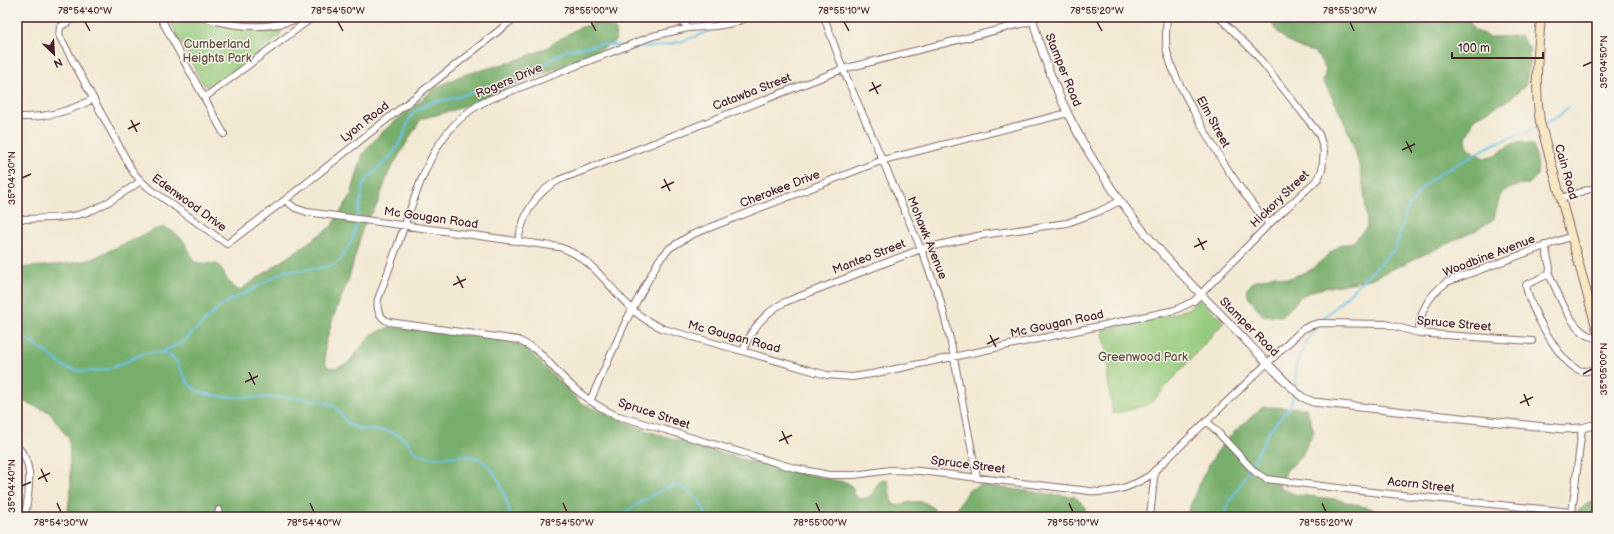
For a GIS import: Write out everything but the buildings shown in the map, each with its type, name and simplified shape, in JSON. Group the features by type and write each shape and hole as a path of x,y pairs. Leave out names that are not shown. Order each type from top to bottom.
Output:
{"main road":[{"name":"Cain Road","path":"1541,17 1536,72 1537,105 1546,146 1597,330"}],"street":[{"name":"Edenwood Drive","path":"76,17 60,27 59,34 133,172 140,181 227,244"},
{"path":"160,17 224,134"},
{"path":"201,17 227,23 256,26 282,23 302,17"},
{"path":"204,98 313,17"},
{"name":"Lyon Road","path":"227,244 285,200 516,17"},
{"path":"679,17 688,28"},
{"name":"Rogers Drive","path":"378,311 378,299 422,177 437,147 454,124 470,110 488,100 653,36 688,28 733,23 749,17"},
{"name":"Mohawk Avenue","path":"824,17 843,69 883,160 940,299 977,478"},
{"name":"Elm Street","path":"1167,17 1167,50 1180,85 1210,141 1237,184 1249,202 1270,224"},
{"name":"Hickory Street","path":"1200,294 1318,178 1322,170 1324,160 1323,147 1319,134 1255,53 1219,17"},
{"name":"Catawba Street","path":"518,241 524,219 529,208 539,194 551,184 843,69 1033,19"},
{"name":"Stamper Road","path":"1033,19 1048,66 1068,114 1091,156 1120,201 1156,246 1200,294 1299,394 1313,402 1564,429 1582,428 1597,424"},
{"path":"17,117 50,115 73,108 93,99"},
{"name":"Cherokee Drive","path":"590,401 632,309 659,260 667,251 680,241 691,235 883,160 1068,114"},
{"path":"17,219 69,216 90,212 140,181"},
{"path":"1561,198 1597,187"},
{"name":"Mc Gougan Road","path":"285,200 295,208 307,212 559,247 574,253 588,262 632,309 652,324 664,329 827,375 860,376 1176,310 1190,303 1200,294"},
{"name":"Manteo Street","path":"743,351 752,332 759,322 778,306 920,249 982,235 1067,223 1098,212 1120,201"},
{"name":"Woodbine Avenue","path":"1418,333 1419,321 1425,306 1434,293 1447,282 1572,236"},
{"path":"1545,245 1550,268 1549,274 1573,322 1583,333 1592,338 1597,338"},
{"path":"1549,274 1526,285 1529,298 1540,321 1552,343 1575,368 1581,371 1597,368"},
{"name":"Spruce Street","path":"378,311 382,318 389,322 510,338 526,344 540,353 572,387 590,401 615,414 794,468 841,476 879,471 904,470 1107,492 1123,489 1135,484 1155,470 1304,329 1316,324 1386,324 1418,333 1532,341"},
{"name":"Acorn Street","path":"1207,420 1256,472 1266,479 1572,512 1582,428"},
{"path":"17,446 27,461 30,473 25,517"},
{"path":"1150,517 1155,470"},
{"path":"218,517 219,510"}],"green space":[{"name":"Cumberland Heights Park","path":"168,17 196,17 210,22 279,27 281,33 280,36 217,85 209,87 202,83"},
{"path":"1269,17 1469,17 1468,19 1474,30 1490,37 1521,36 1529,48 1530,65 1525,86 1508,100 1475,118 1466,138 1468,149 1484,158 1498,154 1510,144 1520,142 1533,145 1538,165 1537,176 1529,184 1517,186 1501,192 1494,219 1473,232 1371,279 1315,290 1299,297 1294,305 1281,316 1263,315 1249,298 1246,290 1254,281 1275,275 1287,279 1311,270 1338,246 1353,242 1367,227 1366,206 1360,168 1342,117 1323,81 1326,69 1315,52 1300,48 1282,36 1272,24"},
{"path":"601,22 616,30 615,41 590,56 546,72 454,110 421,119 389,172 377,205 363,227 349,278 333,318 325,346 325,362 328,367 336,368 348,363 371,335 390,327 508,340 529,351 581,403 650,432 752,462 848,483 853,488 854,494 860,499 872,494 876,486 882,480 888,481 891,500 894,505 924,502 934,509 933,517 67,517 71,488 69,439 49,412 17,399 17,268 66,264 89,260 156,229 165,227 180,237 186,245 193,261 219,265 228,281 239,291 332,226 351,195 363,153 381,133 437,87 460,76 514,61 543,50 578,28"},
{"name":"Greenwood Park","path":"1201,299 1224,322 1153,401 1144,406 1113,414 1108,381 1107,351 1102,330 1176,313 1189,308"},
{"path":"1263,407 1306,408 1314,431 1301,457 1286,471 1279,488 1297,495 1335,499 1403,517 1186,517 1195,493 1210,462 1225,442"},
{"path":"981,485 1075,497 1083,504 1088,517 958,517 957,508 968,490"},
{"path":"1597,501 1597,517 1570,517 1589,503"}],"waterway":[{"path":"723,22 735,17"},
{"path":"633,45 651,47 674,43 696,37 713,28"},
{"path":"161,353 184,341 220,307 230,300 248,292 279,274 288,270 299,271 331,266 340,261 353,238 363,185 369,177 392,155 403,137 409,119 415,111 433,102 455,98 469,93 492,90 525,80 559,54 567,50 602,44 622,46"},
{"path":"1543,124 1559,116 1569,106"},
{"path":"1321,321 1395,249 1406,211 1423,186 1445,170 1496,143 1539,127"},
{"path":"1295,388 1296,364 1312,332 1317,326"},
{"path":"17,332 69,369 99,371 119,365 145,353 162,353 175,360 189,384 203,393 218,396 247,398 306,398 320,401 334,406 352,426 396,434 407,441 414,451 424,456 432,458 470,456 477,458 490,467 497,477 505,494 511,517"},
{"path":"1223,517 1227,506 1252,465 1269,431 1290,407 1294,392"},
{"path":"614,517 631,509 663,489 681,485 699,500 707,517"}]}
